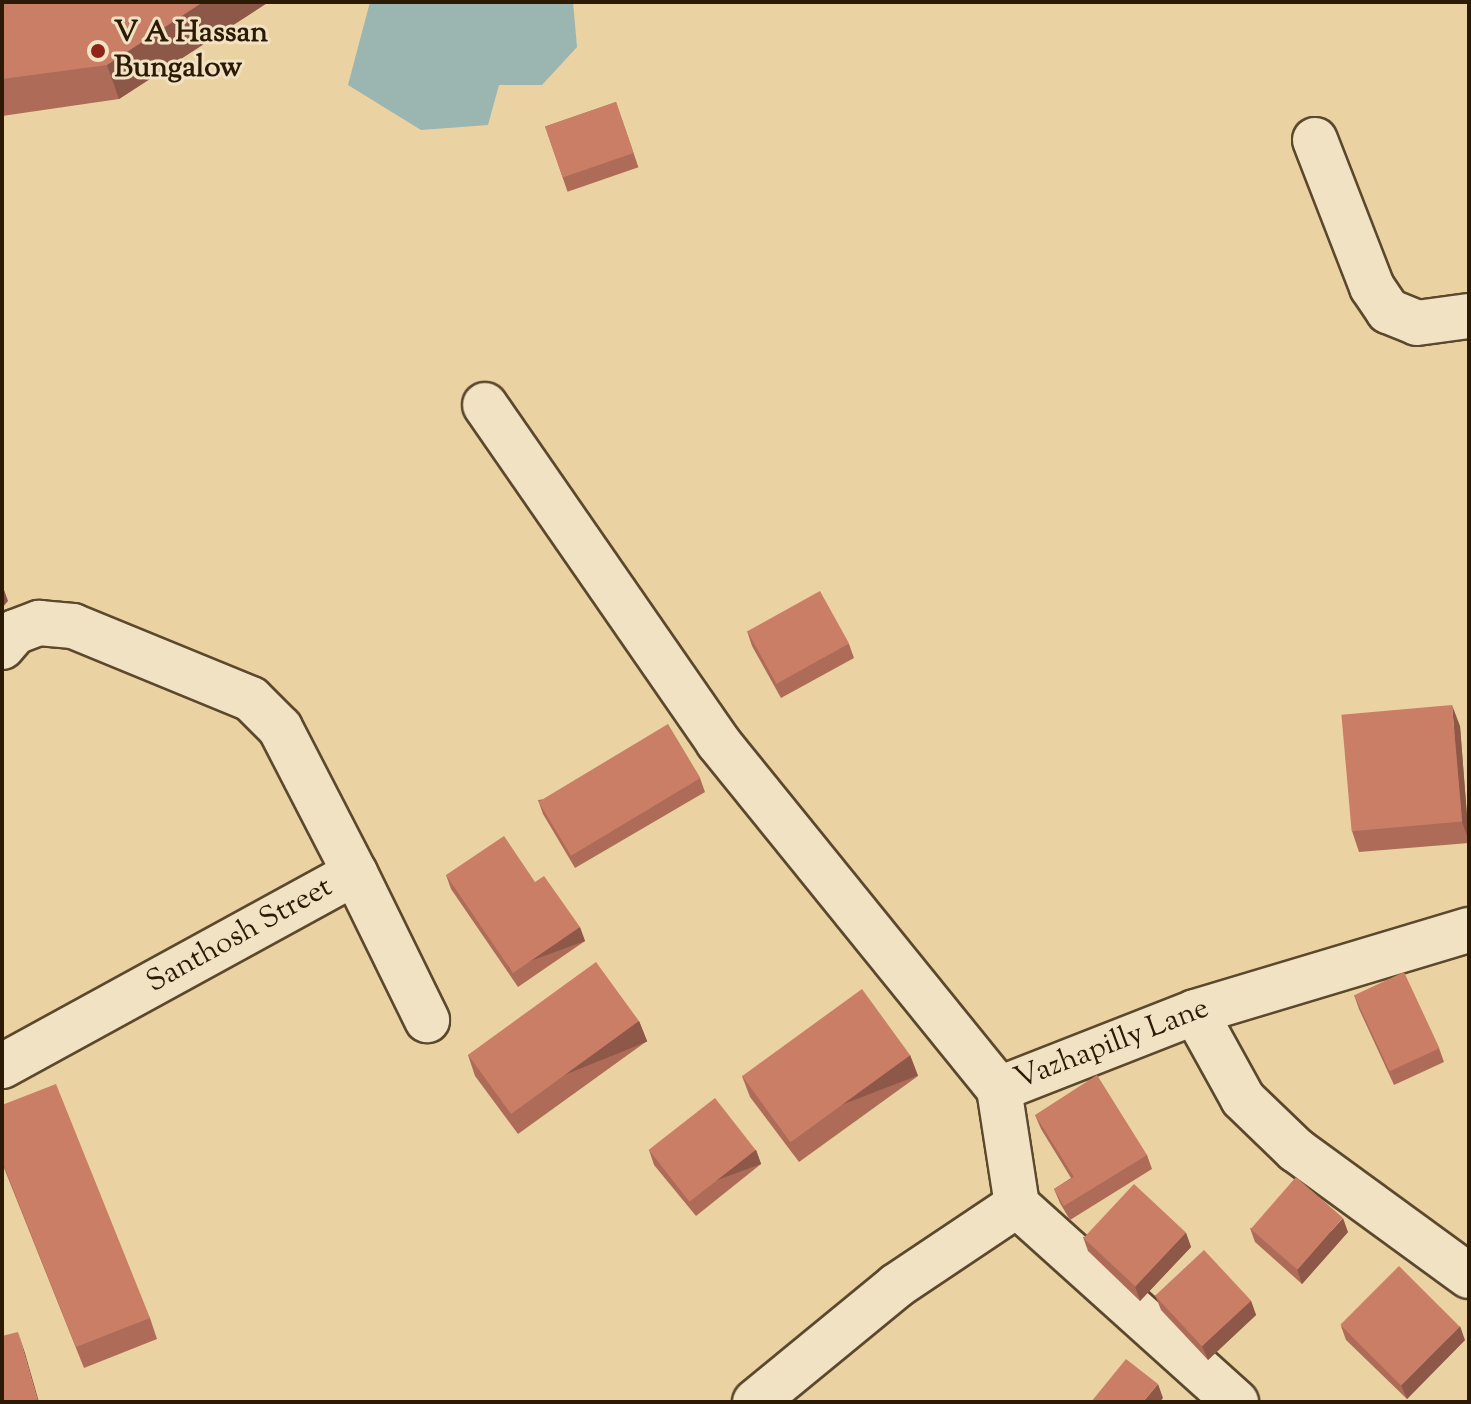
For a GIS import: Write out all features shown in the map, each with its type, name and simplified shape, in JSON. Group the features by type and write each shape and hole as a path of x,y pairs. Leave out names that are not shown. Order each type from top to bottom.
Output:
{"street":[{"path":"1315,140 1372,287 1388,311 1417,323 1469,316"},
{"path":"485,405 718,742 999,1089"},
{"name":"Santhosh Street","path":"2,647 15,632 39,623 73,626 251,699 280,728 355,873 2,1066"},
{"path":"355,873 427,1020"},
{"name":"Vazhapilly Lane","path":"1017,1205 999,1089 1195,1012 1416,942 1469,930"},
{"path":"1195,1012 1243,1099 1296,1150 1469,1276"},
{"path":"755,1402 896,1286 1017,1205 1236,1402"}],"water":[{"path":"370,2 573,2 577,47 542,85 499,85 488,125 421,130 348,85"}],"building":[{"path":"2,2 203,2 107,65 2,79"},
{"path":"616,102 634,153 563,177 545,126"},
{"path":"820,591 849,643 776,684 747,631"},
{"path":"1452,705 1462,822 1352,831 1341,715"},
{"path":"668,724 700,778 571,856 539,802"},
{"path":"504,836 535,882 544,876 580,927 513,973 446,875"},
{"path":"596,962 639,1021 511,1114 468,1055"},
{"path":"1404,972 1439,1048 1390,1071 1354,995"},
{"path":"862,989 910,1055 790,1142 742,1076"},
{"path":"1097,1075 1147,1155 1064,1206 1054,1189 1074,1177 1035,1115"},
{"path":"56,1084 150,1318 76,1347 2,1161 2,1105"},
{"path":"715,1098 756,1150 689,1202 649,1150"},
{"path":"1296,1177 1343,1218 1298,1270 1251,1229"},
{"path":"1134,1184 1186,1232 1135,1287 1084,1238"},
{"path":"1204,1250 1251,1300 1202,1346 1155,1296"},
{"path":"1399,1266 1460,1327 1401,1386 1340,1325"},
{"path":"18,1332 38,1402 2,1402 2,1336"},
{"path":"1126,1359 1158,1384 1143,1402 1091,1402"}],"place":[{"name":"V A Hassan Bungalow","path":"98,51"}]}
